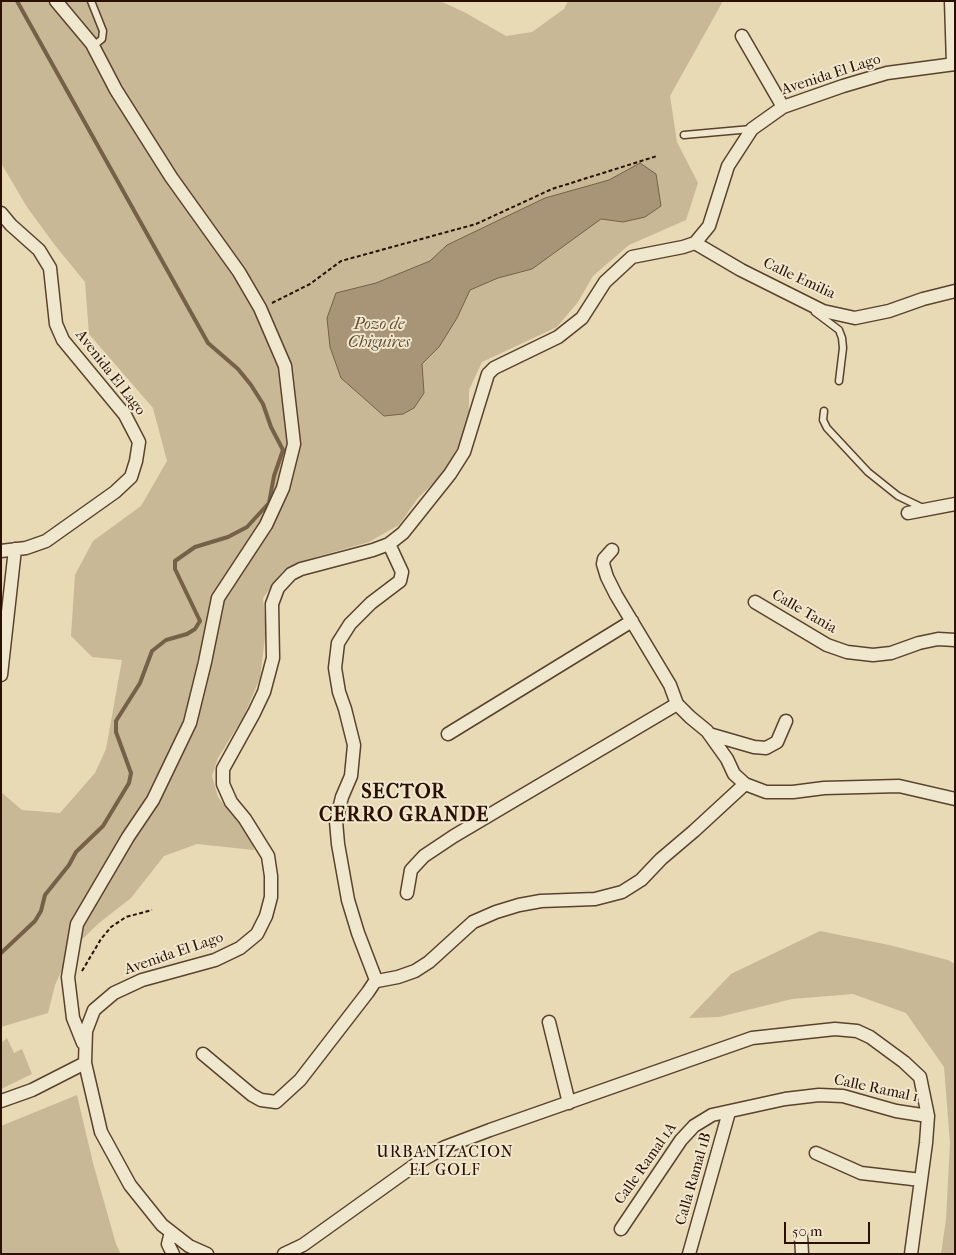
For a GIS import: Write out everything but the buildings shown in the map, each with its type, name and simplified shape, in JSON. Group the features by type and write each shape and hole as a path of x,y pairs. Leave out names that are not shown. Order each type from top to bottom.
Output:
{"street":[{"path":"56,1 92,44 116,90 171,177 239,272 260,308 285,366 294,444 283,488 266,525 218,598 190,723 153,800 128,837 77,924 68,977 73,1018 86,1047"},
{"path":"951,1 954,64"},
{"path":"742,36 783,107"},
{"name":"Avenida El Lago","path":"207,1254 189,1246 162,1225 130,1185 101,1132 85,1063 86,1031 94,1010 114,993 142,980 215,960 240,948 256,934 266,916 271,897 271,876 268,856 245,819 230,802 223,784 223,769 264,692 272,658 272,604 278,588 291,574 301,569 374,550 389,544 403,533 450,474 464,452 488,374 494,368 558,337 582,318 605,282 632,257 683,247 695,242 709,226 728,166 752,129 783,107 843,86 887,73 954,64"},
{"name":"Avenida El Lago","path":"1,213 39,250 50,268 56,324 62,340 125,415 139,442 131,477 115,492 46,541 26,548 1,551"},
{"name":"Calle Emilia","path":"695,242 741,270 807,304 854,318 890,311 923,299 955,292"},
{"path":"908,514 924,509 955,504"},
{"path":"376,980 348,900 338,844 336,821 342,797 351,776 354,745 339,692 335,668 338,643 350,624 400,581 402,572 389,544"},
{"path":"1,675 15,549"},
{"path":"612,550 604,560 604,564 616,594 670,685 677,704 709,734 727,759 734,774 745,784 766,792 900,786 955,799"},
{"name":"Calle Tania","path":"755,602 827,645 847,652 873,655 891,653 919,643 938,639 955,640"},
{"path":"448,734 632,621"},
{"path":"407,893 411,870 424,856 462,831 677,704"},
{"path":"709,734 754,747 766,748 777,742 786,721"},
{"path":"376,980 398,977 415,971 429,962 473,922 496,912 533,902 595,899 622,892 641,880 661,859 745,784"},
{"path":"204,1054 252,1095 261,1100 276,1102 300,1080 376,980"},
{"path":"549,1022 568,1103"},
{"path":"284,1254 303,1245 419,1162 446,1147 752,1038 836,1029 857,1031 870,1037 920,1076 928,1116 911,1254"},
{"path":"1,1101 32,1090 85,1063"},
{"name":"Calle Ramal 1","path":"729,1112 819,1094 843,1096 896,1111 928,1116"},
{"name":"Calle Ramal 1A","path":"621,1229 681,1140 694,1126 712,1116 729,1112"},
{"name":"Calla Ramal 1B","path":"689,1254 729,1112"},
{"path":"816,1153 867,1175 921,1180"},
{"path":"171,1232 168,1244 173,1254"},
{"path":"801,1235 802,1254"}],"lane":[{"path":"91,1 103,31 102,38 97,43 92,44"},
{"path":"684,135 752,129"},
{"path":"807,304 812,310 839,330 843,348 839,381"},
{"path":"824,411 823,420 827,428 868,472 898,496 924,509"}],"path":[{"path":"260,308 310,284 341,260 476,224 552,189 657,156"},
{"path":"81,972 111,926 126,917 152,910"}],"shaded area":[{"path":"1,1 440,1 464,12 506,36 532,32 564,9 568,1 723,1 670,96 677,142 698,183 686,220 629,245 593,276 578,302 557,327 482,362 469,390 469,411 462,439 444,473 418,498 399,525 369,542 316,557 283,571 263,598 266,629 260,678 244,716 218,758 212,776 218,797 252,840 254,850 197,844 164,856 131,898 99,923 71,950 55,985 48,1013 1,1027 1,792 22,810 60,813 95,773 106,749 122,660 92,657 71,636 75,575 93,541 141,506 167,461 153,408 89,334 85,282 27,207 1,163"},
{"path":"820,931 889,945 948,960 955,964 955,1254 941,1254 946,1219 950,1143 944,1067 906,1013 853,994 792,999 719,1017 689,1018 731,974"},
{"path":"7,1038 14,1053 22,1049 32,1074 1,1089 1,1043"},
{"path":"77,1095 93,1163 116,1244 121,1254 1,1254 1,1126"}],"water":[{"name":"Pozo de Chiguires","path":"640,163 656,174 661,206 645,217 623,222 601,219 532,269 498,278 470,290 457,318 439,347 422,364 424,393 414,408 403,414 384,416 341,378 330,347 327,318 336,293 376,283 430,261 447,245 545,198 609,180"}],"waterway":[{"path":"1,953 35,921 41,911 45,895 69,865 76,852 103,826 129,783 131,773 116,732 116,721 140,683 152,651 166,640 187,634 195,629 200,621 175,569 175,561 195,547 228,537 247,527 269,503 274,476 283,450 271,427 263,404 251,385 238,369 208,343 17,1"}],"district":[{"name":"SECTOR CERRO GRANDE","path":"404,804"},
{"name":"URBANIZACION EL GOLF","path":"445,1162"}]}
